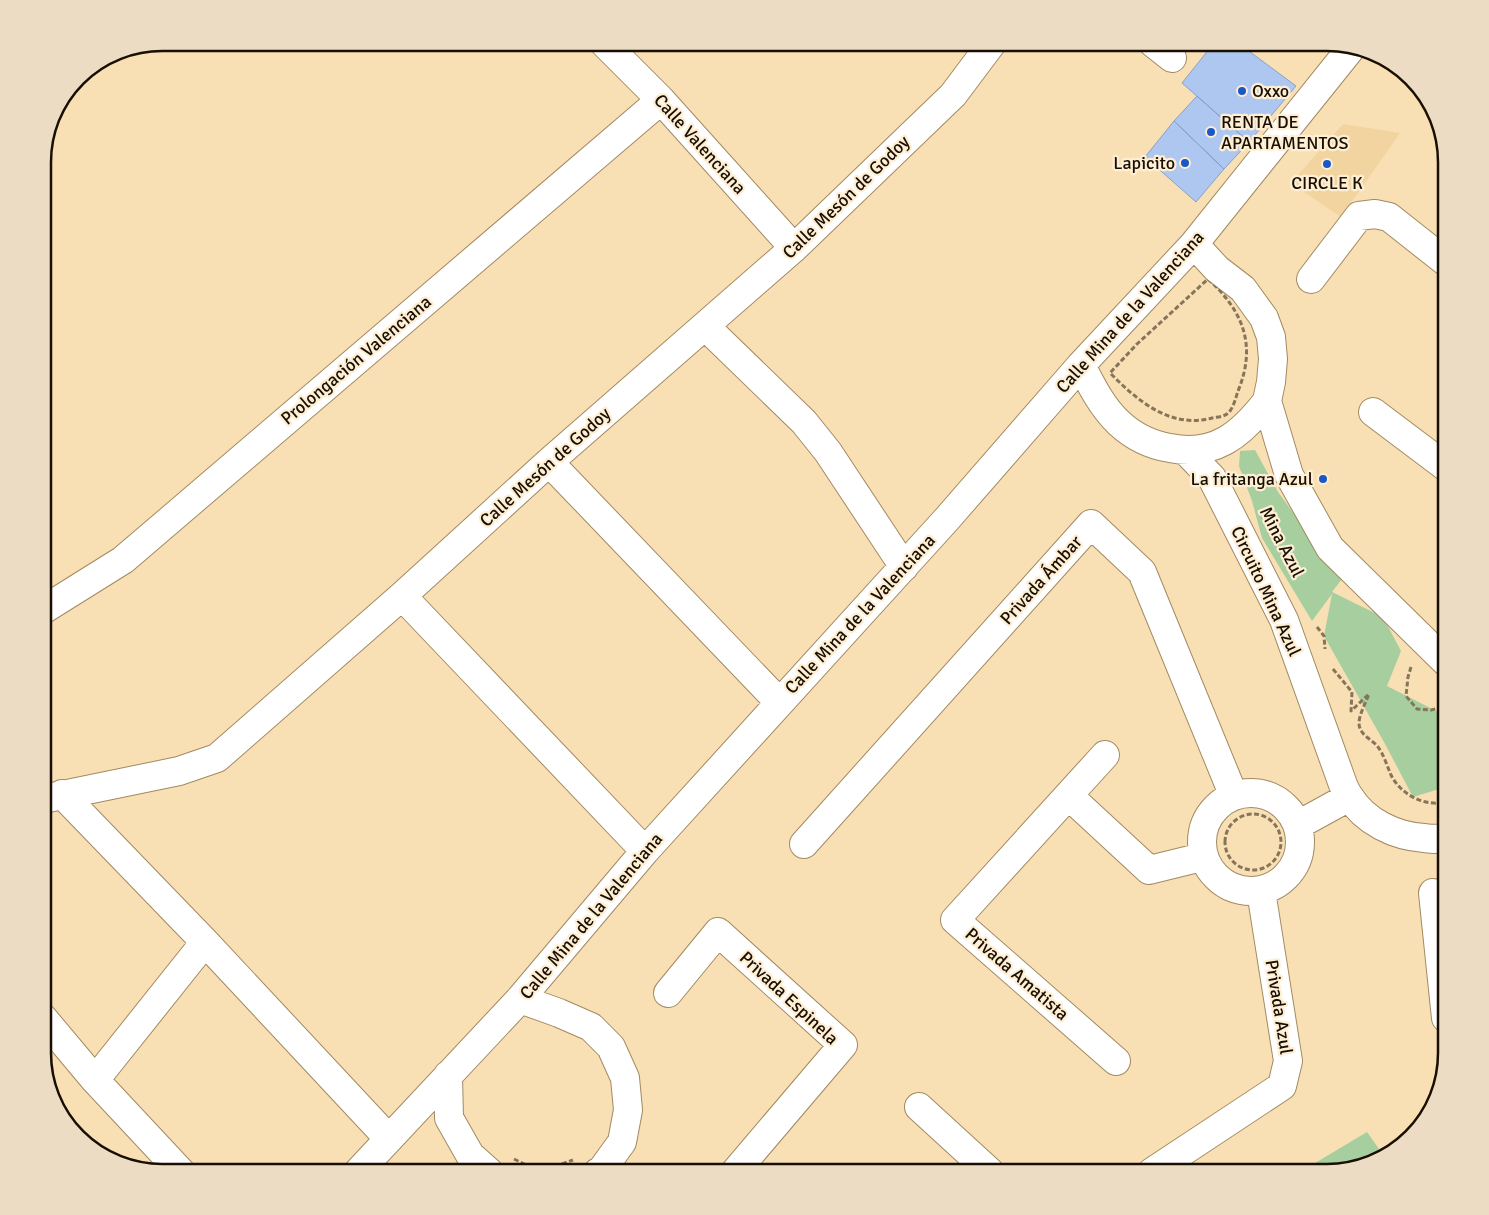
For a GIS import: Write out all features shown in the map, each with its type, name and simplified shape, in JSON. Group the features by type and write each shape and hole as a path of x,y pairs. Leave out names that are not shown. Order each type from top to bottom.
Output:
{"street":[{"name":"Calle Valenciana","path":"613,51 661,100 794,248"},
{"name":"Calle Mesón de Godoy","path":"52,796 179,771 217,758 794,248 953,95 985,51"},
{"name":"Calle Mina de la Valenciana","path":"365,1164 520,999 645,851 904,567 1081,365 1194,244 1347,53"},
{"name":"Prolongación Valenciana","path":"51,605 123,560 661,100"},
{"path":"1311,279 1359,216 1375,214 1389,218 1438,256"},
{"path":"1194,244 1217,269 1243,289 1264,318 1271,336 1273,359 1267,402 1289,475 1330,548 1438,654"},
{"path":"705,326 804,422 828,452 904,567"},
{"path":"1081,365 1096,395 1118,422 1134,435 1159,446 1186,451 1205,449 1220,444 1238,432 1267,402"},
{"path":"1373,412 1438,461"},
{"name":"Circuito Mina Azul","path":"1186,451 1212,478 1284,620 1349,797 1364,813 1382,827 1409,837 1438,839"},
{"path":"550,462 779,702"},
{"name":"Privada Ámbar","path":"804,844 1091,524 1142,572 1233,794"},
{"path":"402,596 645,851"},
{"name":"Privada Amatista","path":"1105,755 955,920 1116,1061"},
{"path":"1259,792 1283,803 1290,836 1299,854 1285,878 1261,891 1236,890 1215,878 1202,857 1205,820 1233,794 1259,792"},
{"path":"52,796 205,942 388,1139"},
{"path":"1069,796 1148,870 1202,857"},
{"path":"1290,836 1349,797"},
{"name":"Privada Azul","path":"1164,1164 1282,1086 1288,1061 1261,891"},
{"path":"1433,893 1438,940"},
{"name":"Privada Espinela","path":"668,992 718,932 842,1045 742,1164"},
{"path":"94,1080 205,942"},
{"path":"520,999 591,1027 611,1047 626,1078 628,1110 622,1142 606,1164"},
{"path":"51,1028 94,1080 173,1164"},
{"path":"448,1075 449,1118 470,1155 498,1164"},
{"path":"919,1107 981,1164"}],"path":[{"path":"1208,279 1234,307 1246,336 1247,354 1242,382 1227,414 1202,421 1172,419 1148,406 1126,390 1110,373 1137,344 1208,279"},
{"path":"1312,621 1324,636 1325,653"},
{"path":"1413,662 1408,677 1406,696 1417,709 1431,710 1438,708"},
{"path":"1331,667 1352,692 1350,711 1369,694 1359,722 1361,731 1378,747 1392,777 1405,793 1421,801 1438,803"},
{"path":"1258,813 1270,818 1281,832 1290,836 1273,862 1261,869 1250,870 1234,864 1227,853 1225,838 1231,823 1237,818 1258,813"},
{"path":"562,1164 575,1159"}],"shaded area":[{"path":"1343,124 1400,133 1341,217 1291,183"}],"green space":[{"path":"1255,450 1278,492 1342,579 1332,592 1383,617 1401,651 1387,686 1438,712 1438,789 1413,797 1324,636 1332,594 1312,621 1262,538 1252,501 1239,466 1240,451"},
{"path":"1367,1132 1380,1150 1362,1158 1341,1163 1313,1164"}],"building":[{"name":"Oxxo","path":"1208,51 1249,51 1296,86 1249,142 1182,83"},
{"name":"RENTA DE APARTAMENTOS","path":"1197,96 1249,142 1224,169 1174,121"},
{"name":"Lapicito","path":"1174,121 1224,169 1196,202 1145,157"}],"place":[{"name":"Oxxo","path":"1242,91"},
{"name":"RENTA DE APARTAMENTOS","path":"1211,132"},
{"name":"Lapicito","path":"1185,163"},
{"name":"CIRCLE K","path":"1327,164"},
{"name":"La fritanga Azul","path":"1323,479"}]}
